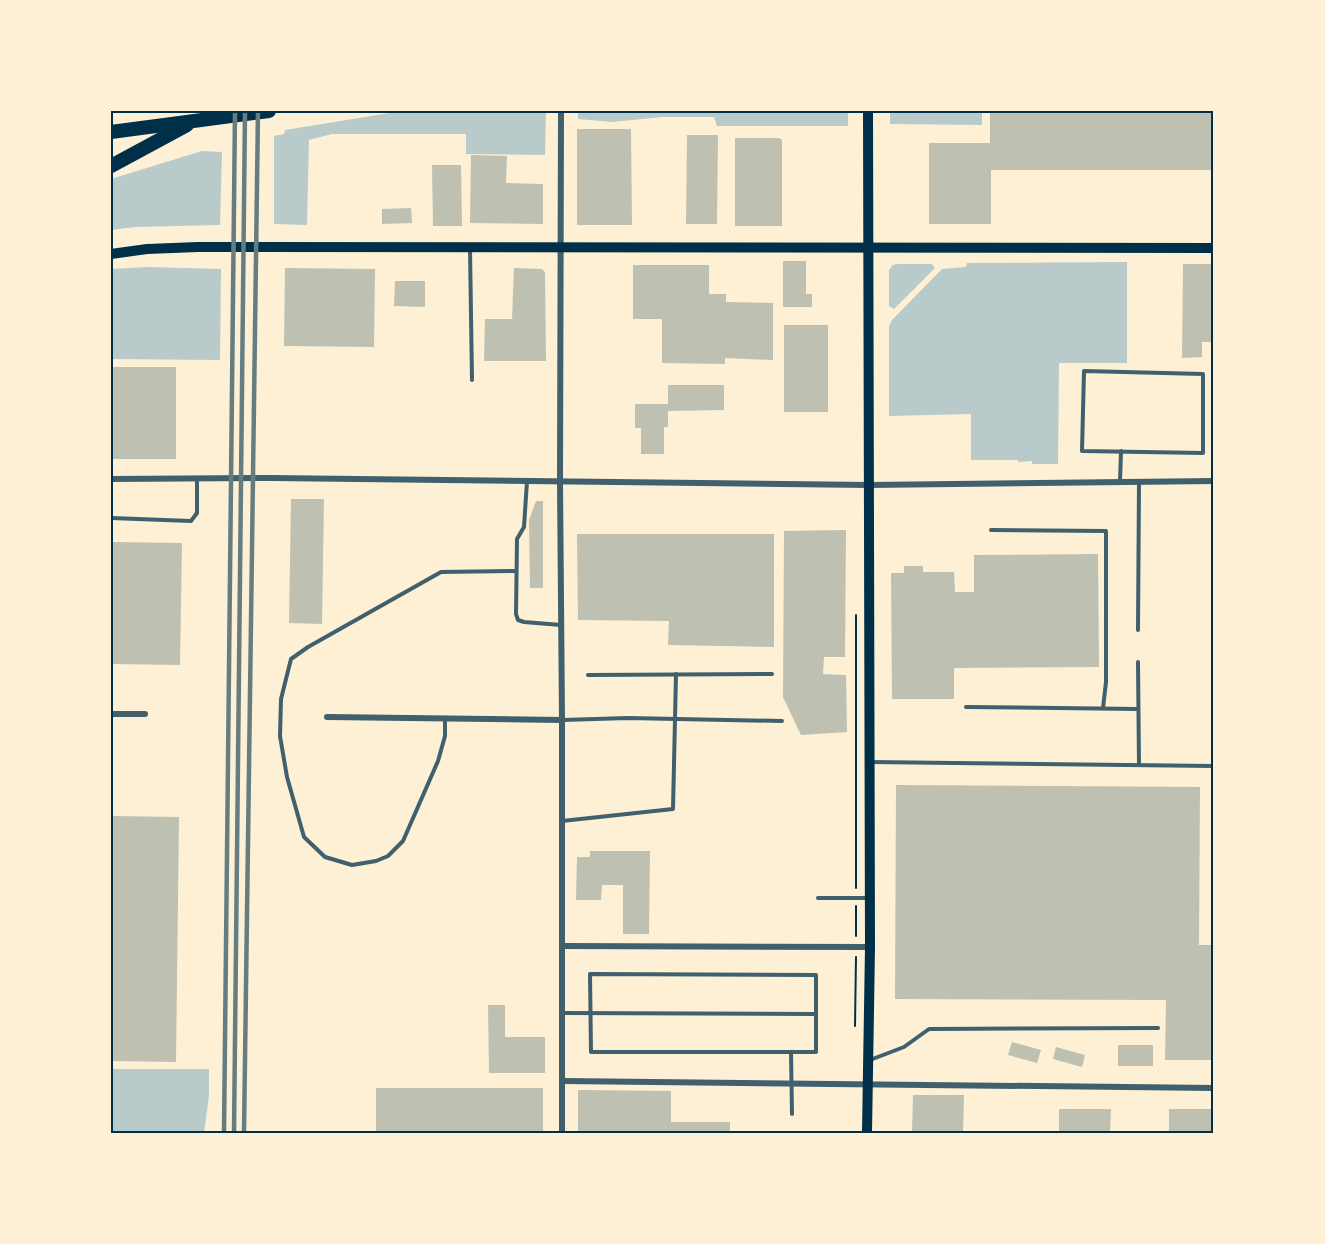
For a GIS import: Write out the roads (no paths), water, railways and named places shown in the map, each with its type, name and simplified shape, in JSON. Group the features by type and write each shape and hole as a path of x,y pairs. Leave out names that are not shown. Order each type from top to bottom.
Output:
{"highway":[{"path":"111,132 269,111"},
{"path":"111,166 194,121"}],"main road":[{"path":"867,1133 870,947 868,111"},
{"path":"111,254 147,249 198,247 1214,248"}],"street":[{"path":"561,111 562,1133"},
{"path":"111,479 271,478 869,485 1214,481"},
{"path":"111,714 145,714"},
{"path":"327,717 562,720"},
{"path":"562,945 870,947"},
{"path":"563,1081 1214,1088"}],"lane":[{"path":"470,249 472,380"},
{"path":"1084,371 1203,374 1203,453 1120,451 1082,450 1084,371"},
{"path":"1120,451 1120,482"},
{"path":"111,518 191,521 197,513 197,479"},
{"path":"527,481 524,527 517,539 516,614 518,620 561,625"},
{"path":"1138,630 1139,482"},
{"path":"991,530 1106,531 1106,682 1103,708"},
{"path":"445,718 445,736 438,760 404,841 388,856 376,861 352,865 325,857 304,837 287,777 280,736 281,699 291,659 308,647 441,572 516,571"},
{"path":"1138,662 1139,765"},
{"path":"562,821 673,809 676,674"},
{"path":"588,675 772,674"},
{"path":"966,707 1138,708"},
{"path":"562,720 628,718 782,721"},
{"path":"869,762 1214,766"},
{"path":"818,898 870,898"},
{"path":"590,974 816,975 816,1052 591,1052 590,1013 590,974"},
{"path":"563,1013 816,1014"},
{"path":"868,1060 904,1047 928,1029 1158,1028"},
{"path":"791,1052 792,1114"}],"railway":[{"path":"224,1133 235,111"},
{"path":"234,1133 245,111"},
{"path":"244,1133 258,111"}]}
